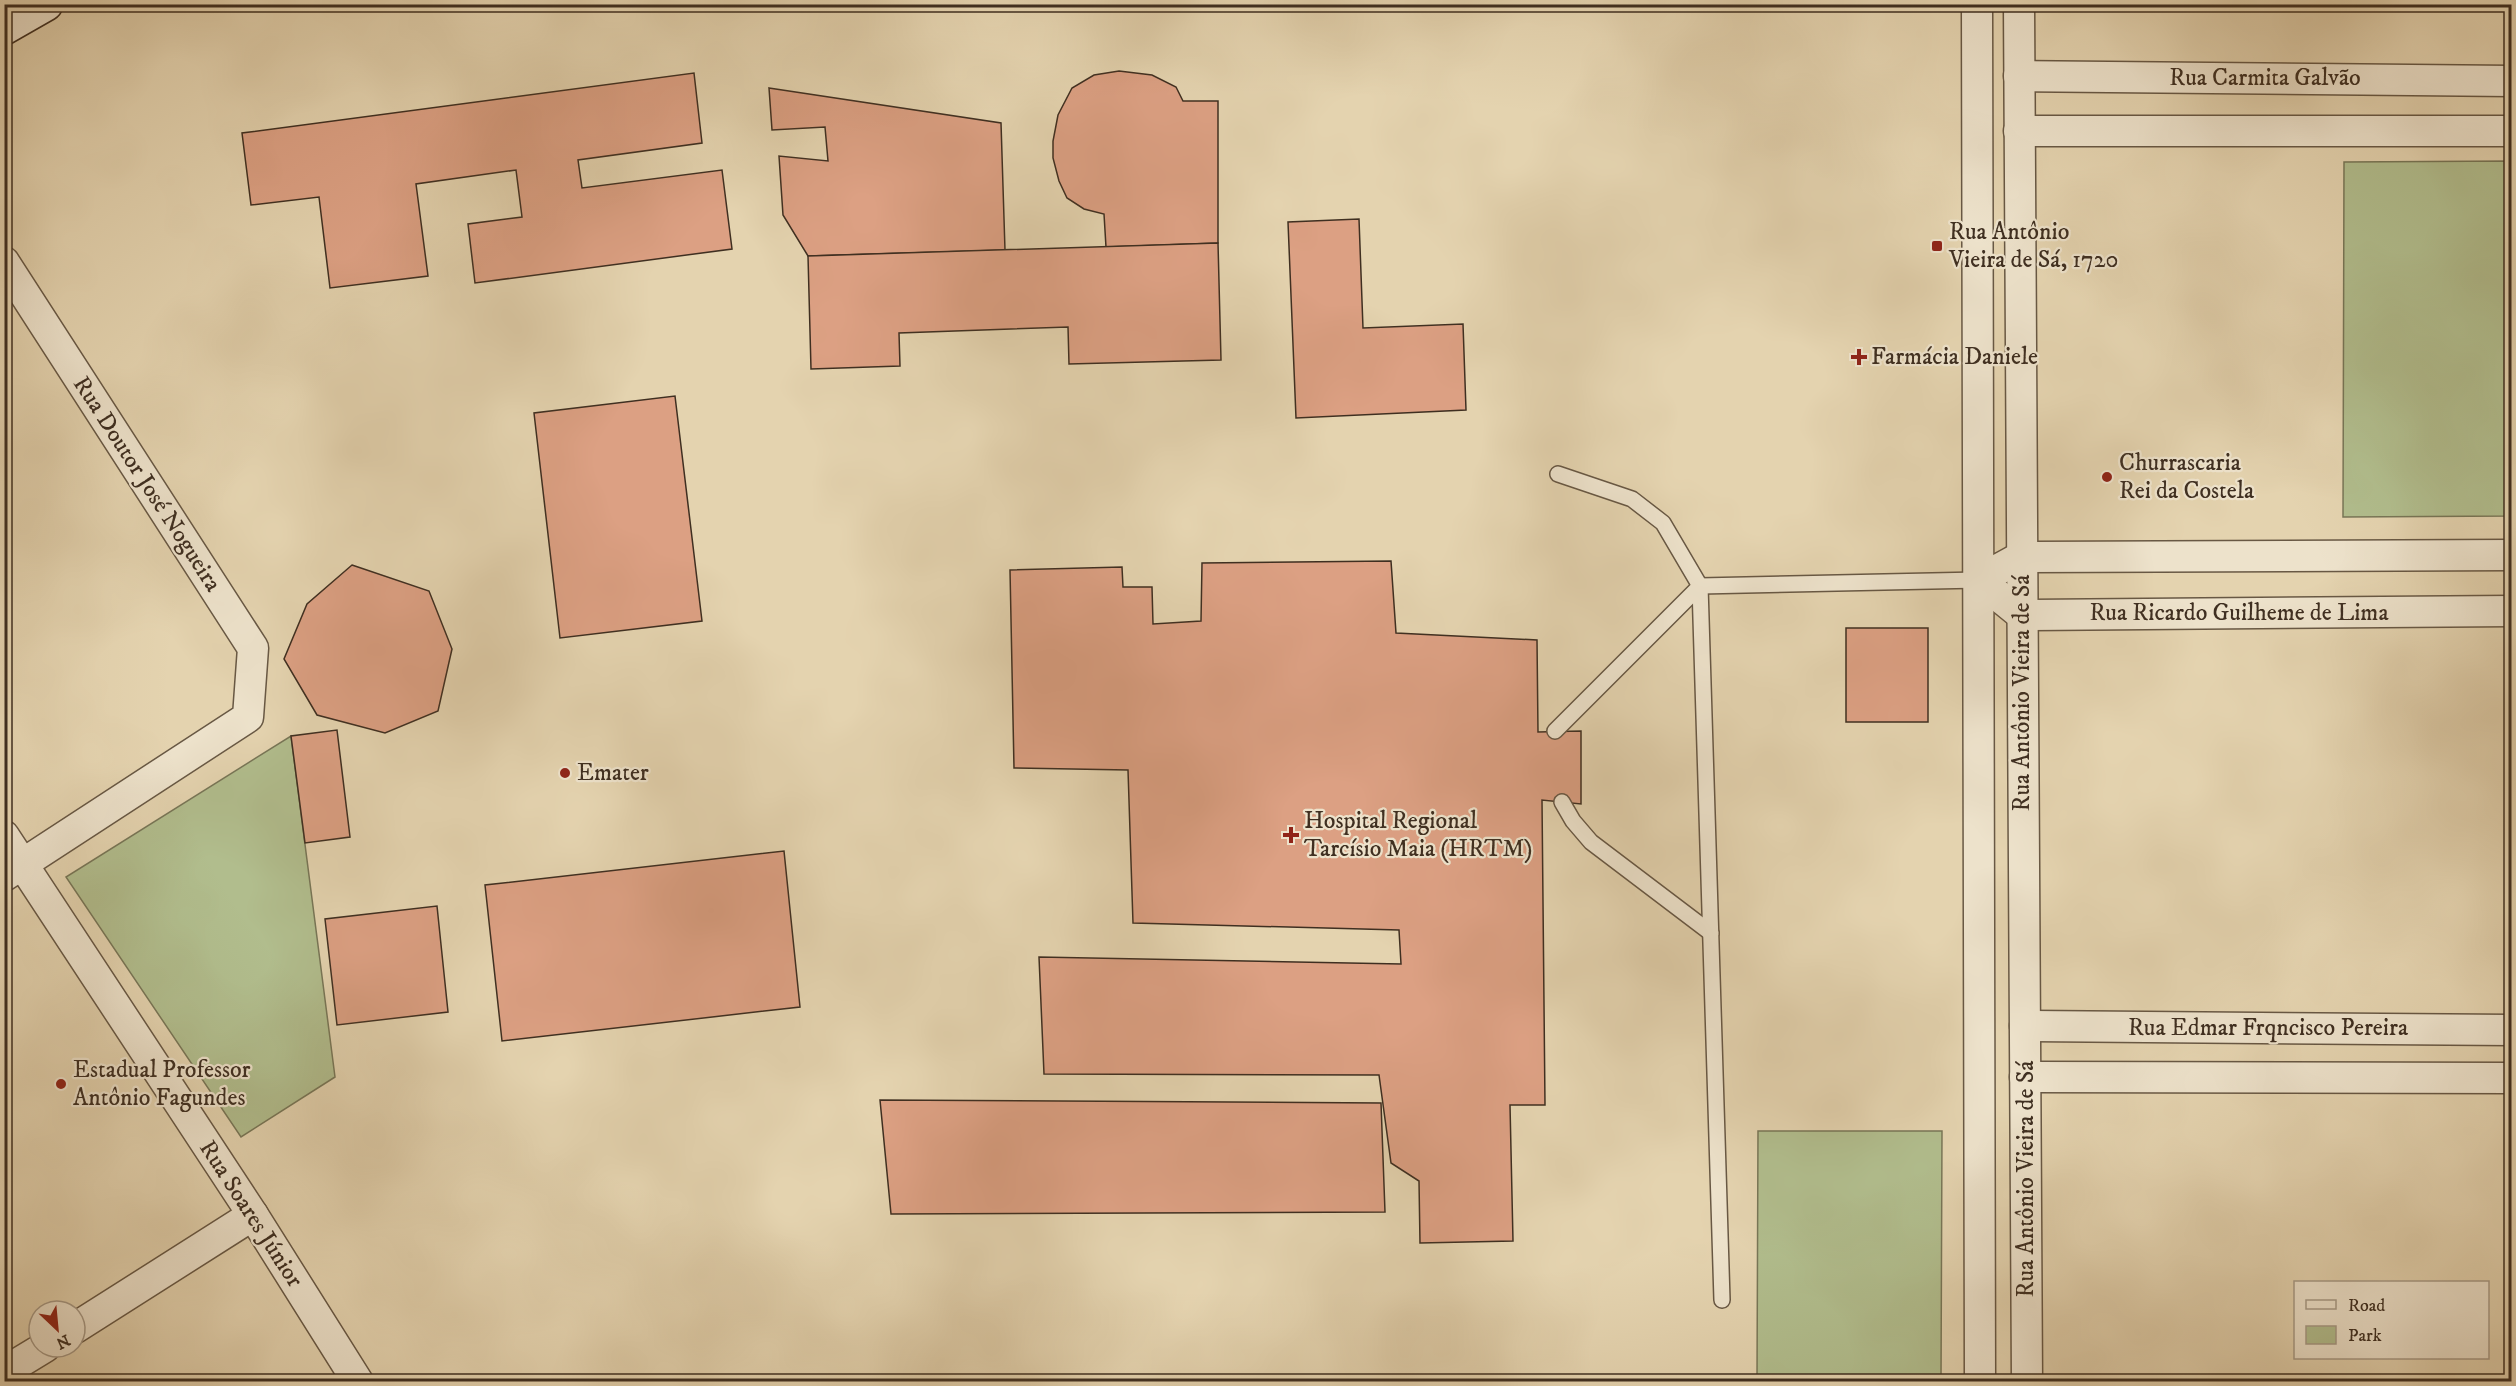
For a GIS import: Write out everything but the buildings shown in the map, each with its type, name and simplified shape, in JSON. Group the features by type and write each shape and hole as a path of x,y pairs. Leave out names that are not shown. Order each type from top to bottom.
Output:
{"main road":[{"path":"4,28 46,4"}],"street":[{"name":"Rua Antônio Vieira de Sá","path":"1977,4 1980,1382"},
{"name":"Rua Antônio Vieira de Sá","path":"2019,4 2027,1382"},
{"name":"Rua Carmita Galvão","path":"2019,76 2511,81"},
{"path":"2019,131 2511,131"},
{"name":"Rua Doutor José Nogueira","path":"4,262 253,648 248,717 14,870"},
{"path":"2022,615 1979,580 2021,557 2511,555"},
{"name":"Rua Ricardo Guilheme de Lima","path":"2022,615 2511,611"},
{"name":"Rua Soares Júnior","path":"4,836 14,870 253,1215 358,1382"},
{"name":"Rua Edmar Frqncisco Pereira","path":"2025,1026 2511,1030"},
{"path":"2387,1077 2389,1029"},
{"name":"Rua Edmar Frqncisco Pereira","path":"2025,1077 2511,1078"},
{"path":"87,1320 253,1215"},
{"path":"4,1372 27,1358"}],"lane":[{"path":"1558,474 1632,499 1663,523 1700,586 1722,1300"},
{"path":"1555,731 1700,586 1979,580"},
{"path":"1562,802 1573,821 1591,842 1711,933"}],"green space":[{"path":"2511,161 2511,516 2343,517 2344,162"},
{"path":"291,736 335,1077 241,1137 66,877"},
{"path":"1758,1131 1942,1131 1941,1381 1757,1381"}],"place":[{"name":"Rua Antônio Vieira de Sá, 1720","path":"1937,246"},
{"name":"Farmácia Daniele","path":"1859,357"},
{"name":"Churrascaria Rei da Costela","path":"2107,477"},
{"name":"Emater","path":"565,773"},
{"name":"Hospital Regional Tarcísio Maia (HRTM)","path":"1291,835"},
{"name":"Estadual Professor Antônio Fagundes","path":"61,1084"}]}
